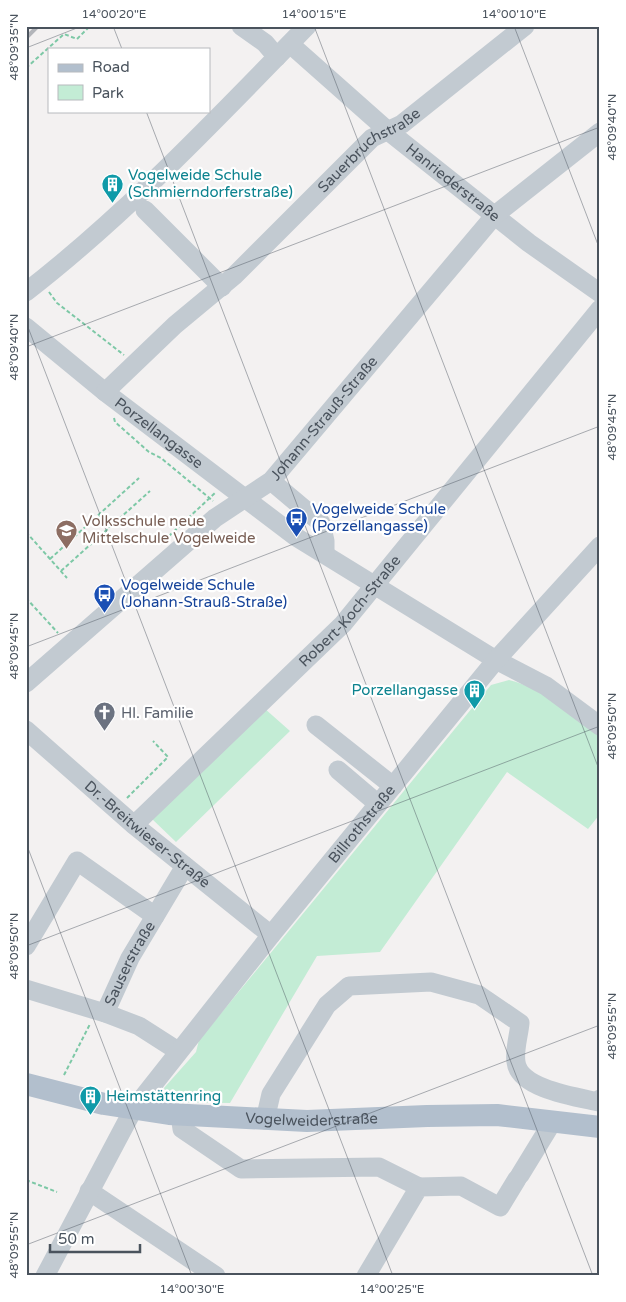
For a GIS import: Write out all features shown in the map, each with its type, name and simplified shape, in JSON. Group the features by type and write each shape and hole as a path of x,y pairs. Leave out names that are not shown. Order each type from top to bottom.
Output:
{"main road":[{"name":"Vogelweiderstraße","path":"26,1084 133,1110 180,1115 265,1120 497,1115 600,1127"}],"street":[{"name":"Hanriederstraße","path":"241,26 274,42 495,215 600,293"},
{"path":"33,287 77,252 133,200 274,42 307,26"},
{"name":"Sauerbruchstraße","path":"105,392 175,326 222,287 372,138 402,124 525,26"},
{"name":"Johann-Strauß-Straße","path":"26,683 215,518 271,481 495,215 600,132"},
{"path":"145,210 222,287"},
{"name":"Robert-Koch-Straße","path":"134,825 343,624 600,309"},
{"name":"Porzellangasse","path":"26,328 105,392 296,537 496,660 546,686 600,726"},
{"path":"271,481 321,523 325,541 325,554"},
{"name":"Billrothstraße","path":"133,1110 271,934 496,660 600,546"},
{"path":"316,725 393,786"},
{"name":"Dr.-Breitwieser-Straße","path":"26,730 134,825 271,934"},
{"path":"338,770 378,804"},
{"name":"Sauserstraße","path":"26,946 77,861 155,916"},
{"name":"Sauserstraße","path":"101,1012 130,958 185,866"},
{"path":"265,1120 271,1094 297,1052 327,1005 349,986 432,982 479,995 520,1023 516,1062 523,1076 547,1089 599,1102 600,1099"},
{"name":"Sauserstraße","path":"26,989 139,1026 178,1051"},
{"path":"45,1276 133,1110"},
{"path":"180,1115 182,1129 242,1169 380,1168 419,1187 461,1186 500,1207 553,1121"},
{"path":"366,1276 419,1187"},
{"path":"89,1192 216,1276"}],"path":[{"path":"48,48 64,34 77,39 90,26"},
{"path":"26,68 48,48"},
{"path":"33,287 55,298 57,303 136,363"},
{"path":"50,559 139,478"},
{"path":"61,571 150,491"},
{"path":"98,515 109,527"},
{"path":"26,532 67,578"},
{"path":"26,598 69,644"},
{"path":"116,809 168,757 153,741"},
{"path":"55,1091 101,1012"},
{"path":"26,1180 57,1192"}],"green space":[{"path":"509,680 534,689 546,696 600,734 600,814 588,829 507,772 380,952 317,956 230,1103 170,1102 164,1088 196,1052 199,1040 491,685"},
{"path":"264,708 290,731 176,842 151,818"}],"railway":[{"path":"26,38 38,26"}],"place":[{"name":"Vogelweide Schule (Schmierndorferstraße)","path":"112,203"},
{"name":"Vogelweide Schule (Porzellangasse)","path":"296,537"},
{"name":"Volksschule neue Mittelschule Vogelweide","path":"66,549"},
{"name":"Vogelweide Schule (Johann-Strauß-Straße)","path":"105,613"},
{"name":"Porzellangasse","path":"474,709"},
{"name":"Hl. Familie","path":"105,732"},
{"name":"Heimstättenring","path":"90,1115"}]}
